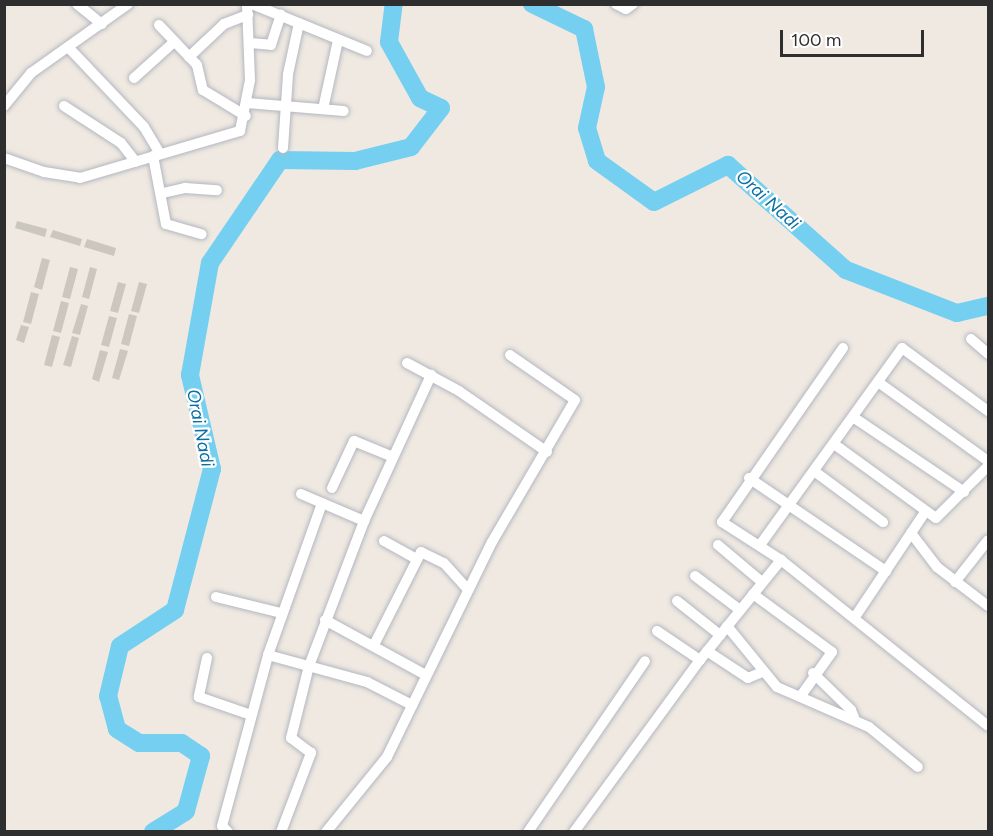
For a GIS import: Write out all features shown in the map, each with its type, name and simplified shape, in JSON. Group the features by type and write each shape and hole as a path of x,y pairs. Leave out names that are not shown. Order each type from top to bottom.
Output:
{"street":[{"path":"77,4 102,24"},
{"path":"4,106 31,73 128,4"},
{"path":"616,4 626,9 633,4"},
{"path":"4,158 44,172 80,178 234,134 246,117 248,103 249,8"},
{"path":"189,57 224,24 249,8 281,15 367,51"},
{"path":"250,43 272,45 281,15"},
{"path":"283,148 284,106 299,23"},
{"path":"159,25 199,71 203,90 246,117"},
{"path":"323,109 338,40"},
{"path":"134,78 174,42"},
{"path":"69,48 144,127 156,155 166,224 202,234"},
{"path":"248,103 344,111"},
{"path":"64,106 121,144 136,162"},
{"path":"163,193 184,188 217,190"},
{"path":"971,339 988,354"},
{"path":"843,348 749,477 722,522 781,560 855,617 988,726"},
{"path":"760,545 878,382 906,348 988,411"},
{"path":"326,831 387,757 468,590 547,452 574,397 510,355"},
{"path":"407,363 431,375 547,452"},
{"path":"281,831 311,753 291,738 309,666 364,521 431,375"},
{"path":"878,382 988,461"},
{"path":"853,417 964,492"},
{"path":"332,488 354,441 393,457"},
{"path":"834,444 925,512 939,517 988,466"},
{"path":"814,471 883,522"},
{"path":"749,477 886,571"},
{"path":"302,494 364,521"},
{"path":"228,831 222,826 268,655 281,613 322,503"},
{"path":"855,617 925,512"},
{"path":"911,533 936,567 988,606"},
{"path":"956,582 985,553 988,540"},
{"path":"384,541 417,559"},
{"path":"718,545 762,582"},
{"path":"375,643 417,559 425,552 444,563 468,590"},
{"path":"574,831 703,656 781,560"},
{"path":"695,576 740,610"},
{"path":"753,594 830,649 831,655 813,673 800,697"},
{"path":"216,597 281,613"},
{"path":"677,601 724,630 777,687 855,720 918,768"},
{"path":"325,620 375,643 426,675"},
{"path":"657,631 748,678 762,672"},
{"path":"268,655 367,682 412,705"},
{"path":"207,658 199,697 251,715"},
{"path":"528,831 645,661"},
{"path":"813,673 851,710 855,720"}],"building":[{"path":"17,221 47,229 45,237 15,228"},
{"path":"53,230 82,239 80,246 50,237"},
{"path":"87,239 116,248 114,256 84,247"},
{"path":"42,258 50,260 42,290 34,287"},
{"path":"70,267 78,269 70,299 62,297"},
{"path":"90,267 97,269 89,299 82,297"},
{"path":"118,282 126,284 118,313 110,311"},
{"path":"139,282 147,284 139,313 131,311"},
{"path":"31,292 39,294 31,324 23,322"},
{"path":"61,301 69,303 61,333 53,331"},
{"path":"81,304 88,306 80,335 72,333"},
{"path":"129,314 137,316 129,346 121,344"},
{"path":"109,316 117,318 109,347 101,345"},
{"path":"21,325 29,327 24,343 16,340"},
{"path":"52,335 60,337 52,367 44,365"},
{"path":"72,336 79,338 71,367 63,365"},
{"path":"120,349 128,351 119,380 112,378"},
{"path":"100,350 108,352 99,382 92,379"}],"waterway":[{"name":"Orai Nadi","path":"153,832 186,811 201,756 182,743 139,743 117,729 108,696 120,646 175,610 212,469 190,375 210,263 280,160 355,161 411,147 441,108 420,98 389,42 394,4"},
{"name":"Orai Nadi","path":"532,4 584,29 596,87 587,128 597,161 654,202 728,165 846,270 957,313 988,306"}]}
